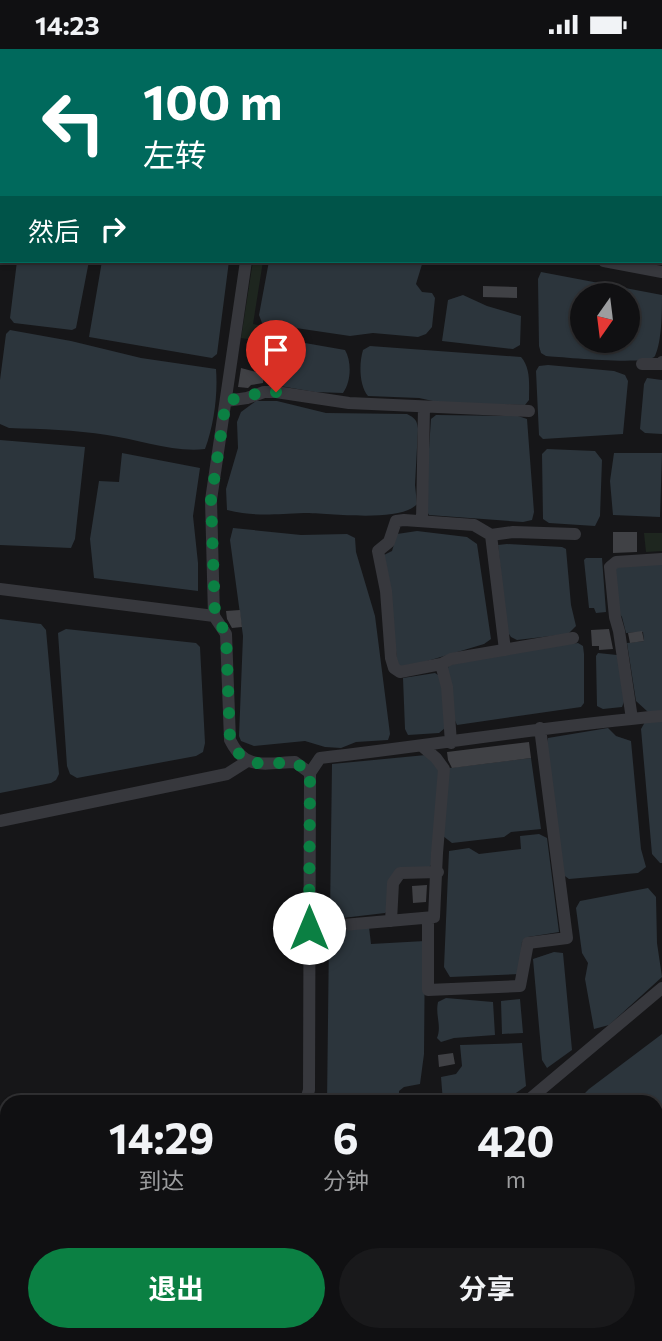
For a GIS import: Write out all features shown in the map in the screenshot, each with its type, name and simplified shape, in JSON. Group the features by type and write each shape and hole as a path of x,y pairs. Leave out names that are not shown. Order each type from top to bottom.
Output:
{"street":[{"path":"246,263 211,500 215,615 226,634 230,740 236,753 246,762 295,762 310,773"},
{"path":"615,263 662,272"},
{"path":"642,364 662,362"},
{"path":"226,401 264,392 276,392 359,397 424,407 529,411"},
{"path":"422,521 424,407"},
{"path":"573,638 451,659 442,664 400,672 394,668 386,591 377,551 389,542 396,521 474,524 491,534 513,531 575,534"},
{"path":"491,534 505,650"},
{"path":"632,719 615,617 610,567 616,562 662,559"},
{"path":"0,589 215,615"},
{"path":"442,664 447,687 451,743"},
{"path":"307,1095 310,773 320,758 423,747 540,728 662,716"},
{"path":"428,918 428,990 520,986 528,943 567,938 540,728"},
{"path":"309,928 435,917 444,769 423,747"},
{"path":"0,821 227,773 246,762"},
{"path":"391,921 393,883 400,873 438,871"},
{"path":"535,1095 662,988"}],"shaded area":[{"path":"17,263 89,263 76,328 72,330 14,323 10,318"},
{"path":"102,263 229,263 217,354 212,358 89,337"},
{"path":"253,263 263,263 253,324 270,327 268,342 241,338"},
{"path":"269,263 422,263 416,284 422,292 432,293 435,298 432,327 426,334 418,337 373,333 350,336 262,323 259,315"},
{"path":"541,272 599,283 570,283 570,353 640,353 640,291 662,295 657,350 655,356 649,359 622,361 546,356 541,353 538,279"},
{"path":"463,295 487,306 521,316 520,345 513,349 442,341 448,300"},
{"path":"10,330 141,358 216,369 215,409 205,449 181,449 95,433 9,428 0,424 0,380 6,334"},
{"path":"282,339 345,350 350,372 343,393 315,392 274,385 272,379 278,342"},
{"path":"370,346 521,357 528,371 529,400 525,405 442,403 419,398 368,396 361,380 360,367 363,350"},
{"path":"539,366 614,371 625,375 628,381 623,434 543,439 539,435 536,371"},
{"path":"647,378 662,380 662,434 645,433 640,429 644,384"},
{"path":"256,401 277,401 326,413 407,414 412,417 418,429 415,485 417,504 409,510 381,515 257,514 227,510 226,489 238,448 237,422 241,412"},
{"path":"436,415 518,416 527,419 534,512 532,520 523,522 429,515 425,508 431,419"},
{"path":"0,440 85,447 75,539 71,548 0,545"},
{"path":"547,449 595,451 602,460 600,516 595,526 549,523 543,519 542,454"},
{"path":"122,453 200,468 193,516 198,591 94,578 90,539 99,481 119,482"},
{"path":"614,453 662,453 660,517 613,515 610,481"},
{"path":"233,528 301,535 347,534 355,538 356,552 375,616 390,734 388,740 356,742 341,748 305,741 254,746 241,741 243,636 230,540"},
{"path":"417,531 467,537 477,544 491,639 484,644 414,665 398,667 384,555 392,551 397,534"},
{"path":"644,533 662,533 662,551 646,552"},
{"path":"498,545 566,549 571,605 576,626 568,634 517,640 511,637 507,631"},
{"path":"602,558 606,612 596,613 594,608 589,608 584,560"},
{"path":"662,563 662,711 648,712 636,701 627,643 644,641 643,632 626,633 622,617 617,610 614,569 621,565"},
{"path":"0,619 41,624 46,630 59,774 51,783 0,793"},
{"path":"66,629 196,643 200,647 205,743 203,752 196,756 77,778 70,774 67,766 58,633"},
{"path":"578,643 583,646 584,654 584,703 581,707 457,725 453,716 447,671 449,665 536,648"},
{"path":"598,653 617,655 625,699 622,707 603,709 597,706"},
{"path":"435,673 441,677 445,728 439,733 408,735 405,729 403,678"},
{"path":"662,721 660,863 652,854 641,729 645,722"},
{"path":"608,728 616,736 631,741 641,849 646,867 638,873 569,879 562,874 546,746 548,738"},
{"path":"426,755 439,767 431,865 428,869 399,870 390,908 385,913 334,919 330,916 332,764"},
{"path":"531,758 541,829 511,832 504,837 452,843 443,836 449,768"},
{"path":"539,834 547,838 559,932 528,937 522,942 520,974 450,977 444,967 449,851 469,848 479,854 521,849 520,836"},
{"path":"648,888 656,897 657,943 662,977 609,1025 594,1029 585,979 588,963 582,953 576,908 580,901"},
{"path":"369,927 371,944 425,941 424,1054 420,1084 404,1087 399,1091 399,1095 327,1095 329,937 334,932"},
{"path":"554,952 563,953 572,1050 547,1068 542,1060 533,959"},
{"path":"446,998 493,1002 495,1035 454,1038 441,1042 437,1038 437,1007 438,1002"},
{"path":"520,999 523,1033 502,1034 501,1001"},
{"path":"662,1034 662,1095 583,1095"},
{"path":"522,1043 526,1086 513,1095 442,1095 441,1077 456,1074 462,1066 460,1045"}],"building":[{"path":"483,286 517,287 517,298 483,297"},
{"path":"241,368 264,374 263,383 248,388 238,387"},
{"path":"613,532 637,532 637,552 613,553"},
{"path":"240,610 242,627 232,628 226,611"},
{"path":"609,629 613,649 599,650 599,646 592,646 591,630"},
{"path":"642,631 644,641 630,643 628,633"},
{"path":"529,742 531,758 452,768 448,760 447,752"},
{"path":"427,885 426,902 413,903 412,886"},
{"path":"453,1053 455,1064 439,1067 438,1055"}],"route":[{"path":"276,392 264,392 226,401 211,500 215,615 226,634 230,740 236,753 246,762 257,764 295,762 310,773 309,928"}]}
